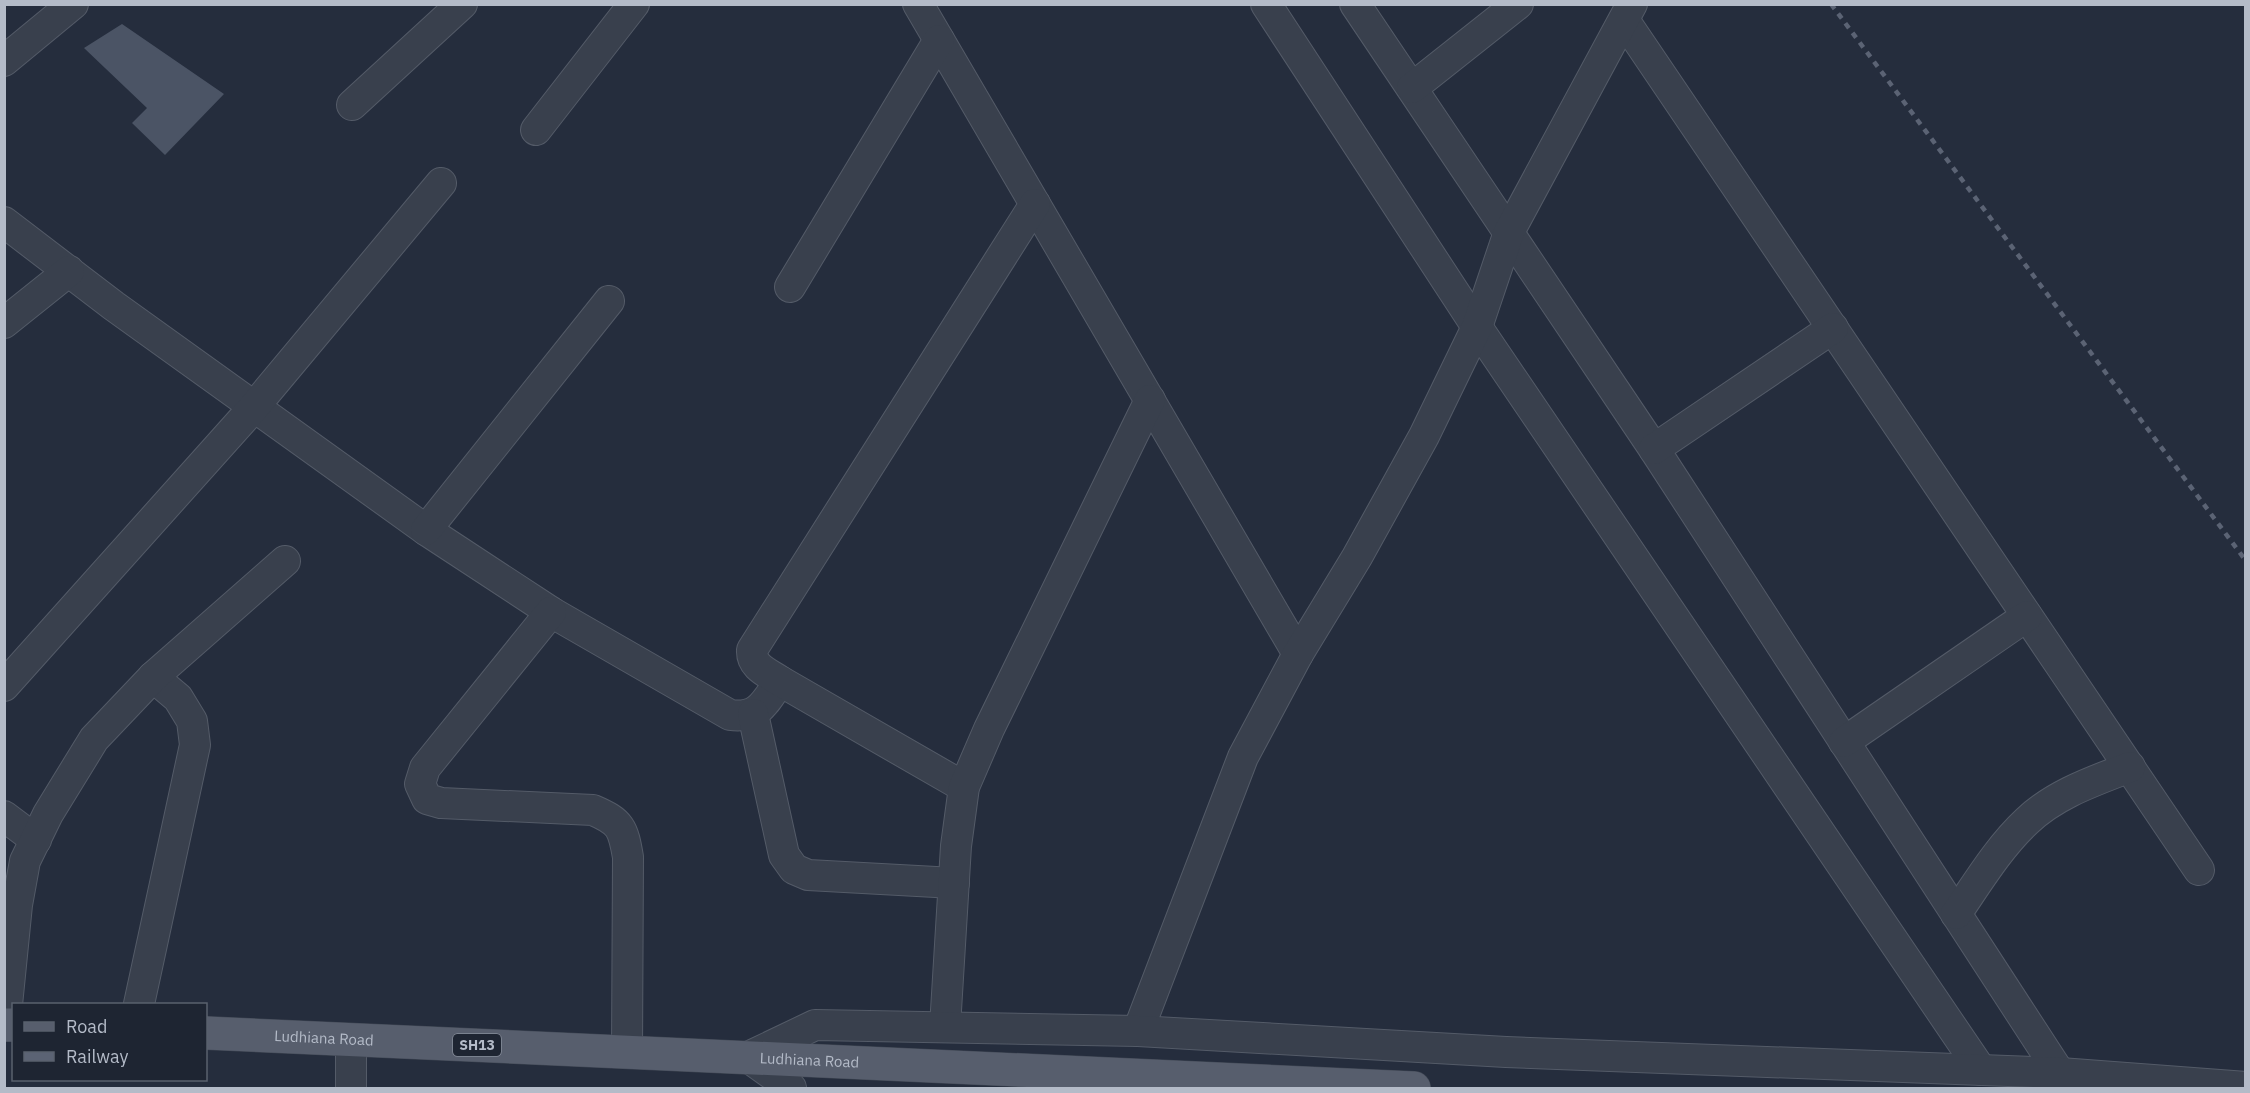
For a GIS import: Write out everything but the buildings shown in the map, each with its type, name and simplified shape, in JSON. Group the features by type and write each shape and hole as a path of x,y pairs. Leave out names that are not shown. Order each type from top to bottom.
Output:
{"main road":[{"name":"Ludhiana Road","path":"207,1033 1414,1089"}],"street":[{"path":"4,62 73,4"},
{"path":"352,105 462,4"},
{"path":"536,130 634,4"},
{"path":"918,4 1298,654"},
{"path":"1266,4 1477,327 1981,1070"},
{"path":"1355,4 1654,449 2065,1081"},
{"path":"1412,88 1518,4"},
{"path":"1138,1031 1243,757 1298,654 1357,557 1424,436 1477,327 1509,232 1628,12 1833,328 2199,870"},
{"path":"790,286 939,40"},
{"path":"4,686 254,407 441,183"},
{"path":"964,787 780,681 755,664 752,650 1035,204"},
{"path":"4,222 69,272 426,530 551,612 730,714 742,716 753,714 762,707 780,681"},
{"path":"4,323 69,272"},
{"path":"426,530 609,301"},
{"path":"1654,449 1833,328"},
{"path":"945,1027 954,883 964,787 994,718 1150,400"},
{"path":"5,1025 22,853 94,739 153,677 285,561"},
{"path":"551,612 426,768 420,784 427,799 441,803 593,810 614,819 624,836 628,857 627,1052"},
{"path":"1844,742 2027,616"},
{"path":"139,1003 195,745 192,721 178,698 153,677"},
{"path":"753,714 784,855 794,869 808,875 954,883"},
{"path":"1956,914 1996,857 2027,820 2060,797 2087,783 2130,767"},
{"path":"4,816 22,853"},
{"path":"791,1089 748,1057 815,1025 1138,1031 1506,1052 1981,1070 2065,1081 2246,1087"},
{"path":"351,1040 351,1089"}],"railway":[{"path":"1831,4 2246,561"}]}
